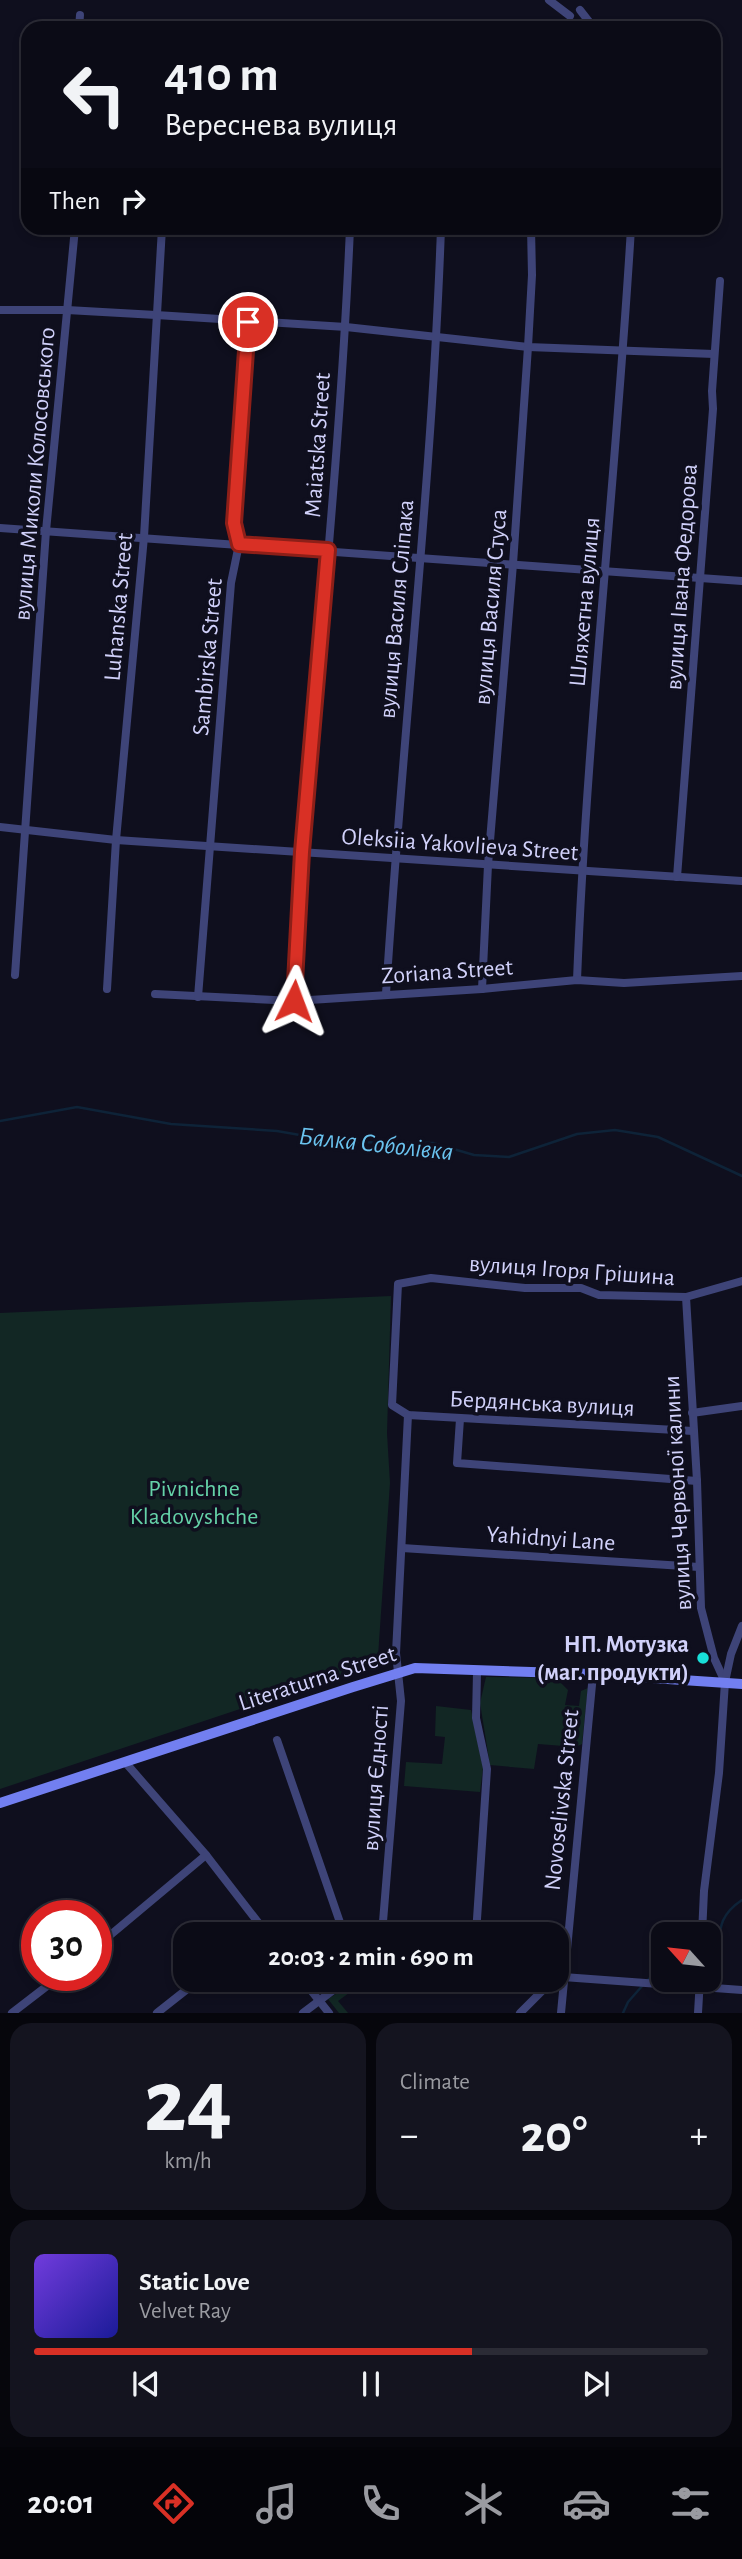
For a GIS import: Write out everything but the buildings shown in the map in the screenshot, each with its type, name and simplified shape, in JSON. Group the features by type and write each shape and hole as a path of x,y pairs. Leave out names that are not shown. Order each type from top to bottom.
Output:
{"street":[{"path":"549,0 570,16"},
{"path":"580,10 589,21"},
{"path":"80,15 80,21"},
{"name":"вулиця Миколи Колосовського","path":"15,975 46,531 74,235"},
{"name":"Luhanska Street","path":"107,989 116,841 144,537 162,235"},
{"name":"Maiatska Street","path":"294,1001 302,852 346,327 350,235"},
{"name":"вулиця Василя Сліпака","path":"386,994 437,336 441,235"},
{"name":"вулиця Василя Стуса","path":"482,989 488,865 528,347 531,235"},
{"name":"Шляхетна вулиця","path":"577,980 581,872 624,349 631,235"},
{"name":"вулиця Івана Федорова","path":"677,877 701,578 720,281"},
{"path":"0,310 67,310 156,315 346,327 528,347 714,354"},
{"name":"Sambirska Street","path":"198,997 231,583 239,544 234,523 248,322"},
{"path":"0,528 742,581"},
{"name":"Oleksiia Yakovlieva Street","path":"2,826 116,841 742,881"},
{"name":"Zoriana Street","path":"155,994 294,1001 577,980 636,982 742,976"},
{"name":"вулиця Ігоря Грішина","path":"392,1405 398,1284 431,1278 525,1288 581,1288 599,1295 686,1297 742,1281"},
{"name":"вулиця Червоної калини","path":"686,1297 702,1608 706,1632 725,1682 719,1773 703,1922"},
{"name":"Бердянська вулиця","path":"392,1405 408,1415 693,1431"},
{"path":"692,1413 742,1406"},
{"name":"вулиця Єдності","path":"383,1922 401,1701 396,1653 408,1415"},
{"path":"460,1419 457,1464 697,1480"},
{"name":"Yahidnyi Lane","path":"402,1548 699,1567"},
{"path":"725,1682 731,1654 742,1626"},
{"name":"Literaturna Street","path":"0,1803 399,1672 436,1668 477,1672 593,1674 742,1684"},
{"path":"477,1672 475,1718 487,1769 477,1922"},
{"name":"Novoselivska Street","path":"569,1925 593,1674"},
{"path":"277,1740 340,1922"},
{"path":"125,1762 206,1854 256,1922"},
{"path":"112,1933 206,1854"},
{"path":"569,1977 651,1981"},
{"path":"721,1986 742,1990"},
{"path":"12,2013 41,1991"},
{"path":"157,2013 184,1992"},
{"path":"312,1992 329,2013"},
{"path":"303,2013 331,1992"},
{"path":"520,2013 541,1992"},
{"name":"Novoselivska Street","path":"561,2013 563,1992"},
{"path":"698,2013 699,1992"}],"green space":[{"name":"Pivnichne Kladovyshche","path":"391,1296 387,1433 390,1483 378,1656 354,1662 354,1674 257,1701 255,1704 0,1789 0,1313"},
{"path":"486,1677 556,1678 568,1690 565,1705 579,1706 581,1691 588,1688 582,1744 576,1747 538,1744 534,1769 490,1765 480,1703"},
{"path":"436,1706 471,1710 483,1768 480,1792 404,1786 406,1762 442,1764 445,1737 435,1736"},
{"path":"339,1992 350,1992 338,2001 348,2013 339,2013 328,1999"}],"waterway":[{"name":"Балка Соболівка","path":"0,1121 77,1107 171,1124 277,1131 340,1142 433,1143 474,1155 509,1157 577,1134 615,1130 658,1137 742,1176"},
{"path":"721,1927 729,1911 742,1900"},
{"path":"648,1980 651,1977"},
{"path":"623,2013 628,2002 643,1985"}],"place":[{"name":"НП. Мотузка (маг. продукти)","path":"703,1658"}],"route":[{"path":"248,322 234,523 239,544 328,550 302,852 294,1001"}]}
